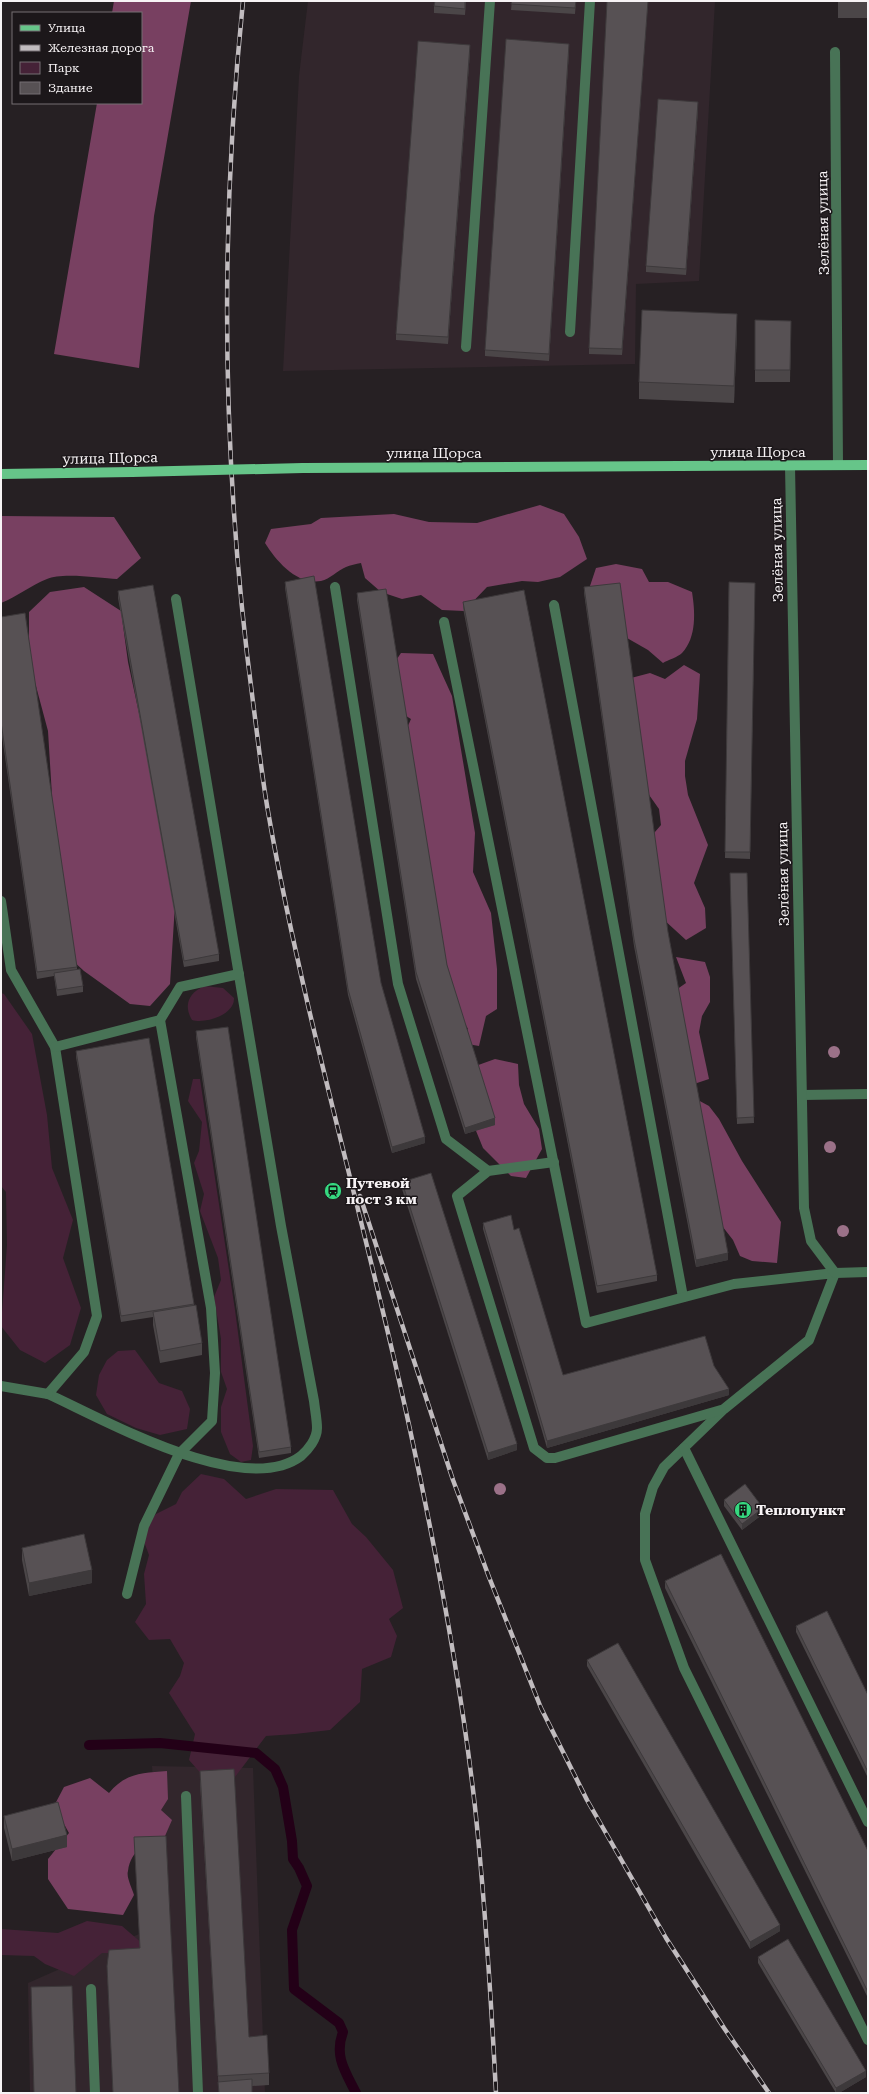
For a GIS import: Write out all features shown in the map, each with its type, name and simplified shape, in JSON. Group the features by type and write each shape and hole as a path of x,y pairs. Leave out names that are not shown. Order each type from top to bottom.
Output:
{"main road":[{"name":"улица Щорса","path":"1,474 302,468 868,465"}],"street":[{"path":"466,347 490,1"},
{"path":"570,332 590,1"},
{"name":"Зелёная улица","path":"835,52 838,465"},
{"name":"Зелёная улица","path":"790,466 804,1208 811,1242 835,1273"},
{"path":"335,587 398,984 446,1140 488,1171"},
{"path":"1,1386 48,1394 179,1454 210,1462 262,1470 294,1462 308,1451 317,1430 176,599"},
{"path":"554,605 683,1297"},
{"path":"444,622 586,1323 734,1284 835,1273 868,1272"},
{"path":"1,901 6,970 55,1047 97,1316 84,1352 48,1394"},
{"path":"127,1594 144,1526 179,1454 212,1421 215,1373 211,1308 160,1020 180,987 239,974"},
{"path":"55,1047 160,1020"},
{"path":"802,1095 868,1094"},
{"path":"554,1162 488,1171 458,1196 531,1442 538,1454 547,1458 555,1458 724,1409"},
{"path":"835,1273 809,1340 724,1409 664,1467 653,1487 645,1514 645,1560 684,1668 868,2040"},
{"path":"684,1448 868,1822"},
{"path":"186,1796 198,2093"},
{"path":"91,1989 95,2093"}],"shaded area":[{"path":"114,1 191,1 154,216 139,368 54,354 97,104 142,104 142,12 112,12"},
{"path":"308,1 715,1 699,281 636,284 635,364 283,371 299,76"},
{"path":"540,505 564,514 579,537 587,559 560,577 538,582 522,581 487,587 464,611 442,610 421,595 402,599 381,592 365,578 361,563 346,567 321,581 304,579 288,571 275,558 265,543 271,529 311,524 321,518 394,514 429,522 477,523"},
{"path":"1,516 114,517 141,558 117,579 71,576 53,577 1,603"},
{"path":"616,564 642,569 649,582 668,582 692,592 694,607 693,632 687,647 682,653 663,663 648,650 627,638 589,589 596,568"},
{"path":"84,587 121,611 128,662 160,812 175,904 170,984 150,1006 130,1004 84,971 72,960 56,861 48,731 29,660 29,612 50,592"},
{"path":"401,653 433,654 452,696 475,833 473,872 491,913 497,969 497,1009 486,1016 479,1046 456,1042 468,1029 451,998 397,751 411,719 391,707 380,684"},
{"path":"684,665 700,674 697,719 685,761 685,776 688,795 708,845 694,883 705,908 706,928 686,940 663,919 642,847 661,825 659,809 647,792 631,678 650,673 665,679"},
{"path":"676,957 705,962 710,977 710,1002 702,1016 699,1032 709,1079 694,1084 673,992 686,983"},
{"path":"495,1059 518,1064 519,1085 524,1104 539,1129 542,1149 526,1178 511,1176 483,1148 472,1121 470,1068"},
{"path":"696,1099 709,1106 719,1119 742,1161 781,1222 777,1263 752,1261 740,1256 733,1240 719,1222"},
{"path":"152,1766 253,1768 265,2093 30,2093 28,1983 164,1923"},
{"path":"167,1771 168,1799 161,1810 172,1820 165,1836 146,1844 136,1852 133,1857 130,1863 128,1879 134,1895 123,1915 68,1909 48,1879 48,1859 69,1833 54,1806 64,1787 90,1778 109,1793 121,1781 135,1775"}],"green space":[{"path":"204,986 223,988 234,998 233,1004 230,1009 218,1017 204,1021 192,1020 188,1009 189,1000 195,992"},
{"path":"1,993 4,994 32,1034 47,1115 52,1168 73,1220 63,1258 81,1308 70,1345 45,1363 20,1350 1,1326 7,1245 6,1192 1,1186"},
{"path":"193,1079 200,1079 235,1310 253,1446 251,1460 241,1462 230,1454 221,1432 221,1407 227,1389 221,1372 221,1339 214,1297 221,1280 218,1258 200,1211 204,1194 194,1163 199,1151 202,1122 188,1101"},
{"path":"135,1350 159,1383 182,1391 190,1409 187,1429 160,1435 136,1428 107,1414 96,1395 99,1375 107,1360 118,1351"},
{"path":"201,1474 224,1479 246,1499 276,1489 333,1490 352,1524 366,1537 393,1570 403,1608 389,1619 397,1636 391,1657 362,1669 360,1702 330,1730 266,1736 235,1777 218,1773 204,1777 189,1760 195,1734 169,1693 180,1676 184,1663 170,1639 149,1640 135,1622 146,1604 144,1574 149,1555 140,1531 156,1514 176,1504 182,1492"},
{"path":"87,1921 122,1926 144,1945 133,1953 102,1953 74,1976 45,1964 34,1956 1,1955 1,1929 58,1933"}],"building":[{"path":"435,1 465,1 465,9 434,6"},
{"path":"512,1 576,1 575,8 511,4"},
{"path":"607,1 648,1 622,349 589,348"},
{"path":"506,39 569,44 549,354 485,350"},
{"path":"418,41 470,45 448,337 396,334"},
{"path":"658,99 698,102 686,269 646,266"},
{"path":"642,310 737,314 734,386 639,382"},
{"path":"755,320 791,321 790,370 755,370"},
{"path":"314,576 381,983 425,1137 392,1147 348,989 285,582"},
{"path":"729,582 755,583 750,852 725,852"},
{"path":"620,583 668,932 728,1253 696,1260 634,939 584,587"},
{"path":"153,585 219,954 184,961 118,591"},
{"path":"386,589 447,965 495,1118 465,1128 416,972 357,593"},
{"path":"524,590 657,1275 597,1286 463,602"},
{"path":"25,613 77,967 37,972 1,722 1,617"},
{"path":"730,873 747,873 754,1117 737,1118"},
{"path":"80,969 83,986 57,990 54,973"},
{"path":"228,1027 291,1447 259,1452 196,1031"},
{"path":"149,1038 194,1304 121,1316 76,1051"},
{"path":"431,1173 517,1444 488,1453 402,1182"},
{"path":"511,1215 514,1230 519,1228 563,1375 705,1336 714,1366 729,1389 547,1441 483,1223"},
{"path":"196,1305 202,1343 160,1351 153,1312"},
{"name":"Теплопункт","path":"745,1484 763,1508 742,1524 724,1500"},
{"path":"84,1534 92,1570 29,1583 22,1548"},
{"path":"721,1554 868,1851 868,1992 665,1581"},
{"path":"827,1611 868,1695 868,1772 796,1626"},
{"path":"618,1643 780,1925 750,1942 587,1660"},
{"path":"234,1769 249,2037 267,2035 269,2073 218,2076 200,1771"},
{"path":"58,1802 67,1835 12,1849 4,1816"},
{"path":"166,1836 179,2093 113,2093 107,1966 109,1950 140,1948 134,1837"},
{"path":"788,1939 866,2071 836,2088 758,1957"},
{"path":"72,1986 76,2093 34,2093 31,1987"},
{"path":"252,2079 252,2093 219,2093 218,2082"}],"waterway":[{"path":"89,1745 160,1743 256,1753 275,1769 283,1787 292,1841 293,1859 307,1886 292,1930 294,1989 339,2023 343,2032 340,2056 348,2078 356,2093"}],"railway":[{"path":"243,1 235,89 230,176 227,264 227,352 235,527 253,702 262,774 284,895 319,1051 395,1361 440,1576 463,1714 475,1807 482,1878 496,2093"},
{"path":"360,1196 453,1480 489,1577 541,1708 587,1800 666,1938 724,2028 769,2093"}],"place":[{"name":"Путевой пост 3 км","path":"333,1191"},
{"name":"Теплопункт","path":"743,1510"}]}
